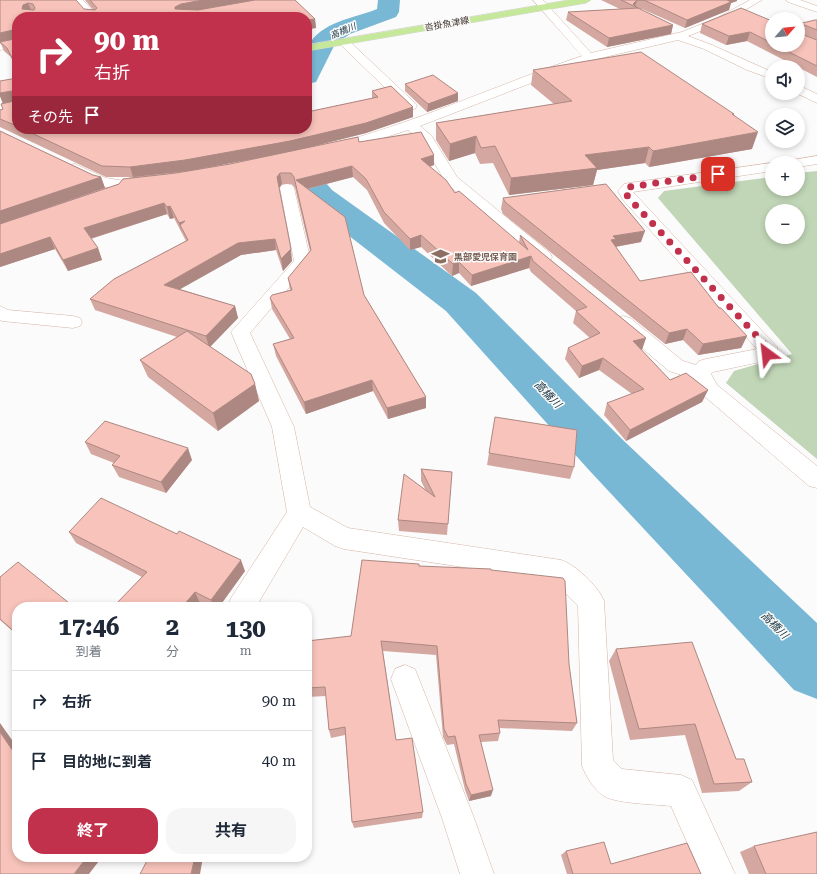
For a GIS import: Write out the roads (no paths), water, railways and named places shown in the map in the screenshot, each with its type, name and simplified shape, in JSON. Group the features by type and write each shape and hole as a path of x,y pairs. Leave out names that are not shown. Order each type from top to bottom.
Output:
{"main road":[{"name":"沓掛魚津線","path":"312,47 542,3 586,0"}],"street":[{"path":"78,0 89,12"},
{"path":"791,0 817,9"},
{"path":"322,151 411,126 520,82 589,57 677,33 738,11 753,1"},
{"path":"542,3 589,57"},
{"path":"738,11 752,17"},
{"path":"677,33 765,73"},
{"path":"344,42 425,120"},
{"path":"0,47 12,45"},
{"path":"805,93 817,99"},
{"path":"411,126 426,138 452,180 555,266"},
{"path":"805,162 817,160"},
{"path":"62,162 103,182 126,184 117,191 103,196"},
{"path":"700,374 706,366 767,354 767,347 628,197 617,189 765,168"},
{"path":"244,602 299,513 283,427 240,332 303,262 287,188"},
{"path":"482,206 504,202"},
{"path":"609,311 676,366 700,374 710,390 817,478"},
{"path":"0,312 2,315 73,322"},
{"path":"299,513 344,538 561,571 592,601 598,766 614,784 681,791 718,874"},
{"path":"405,679 458,818 477,874"}],"waterway":[{"name":"高橋川","path":"312,66 321,45 326,39 342,29 388,12 389,0"},
{"name":"高橋川","path":"280,134 292,164 320,197 461,302 606,455 817,667"}],"place":[{"name":"黒部愛児保育園","path":"441,257"}]}
